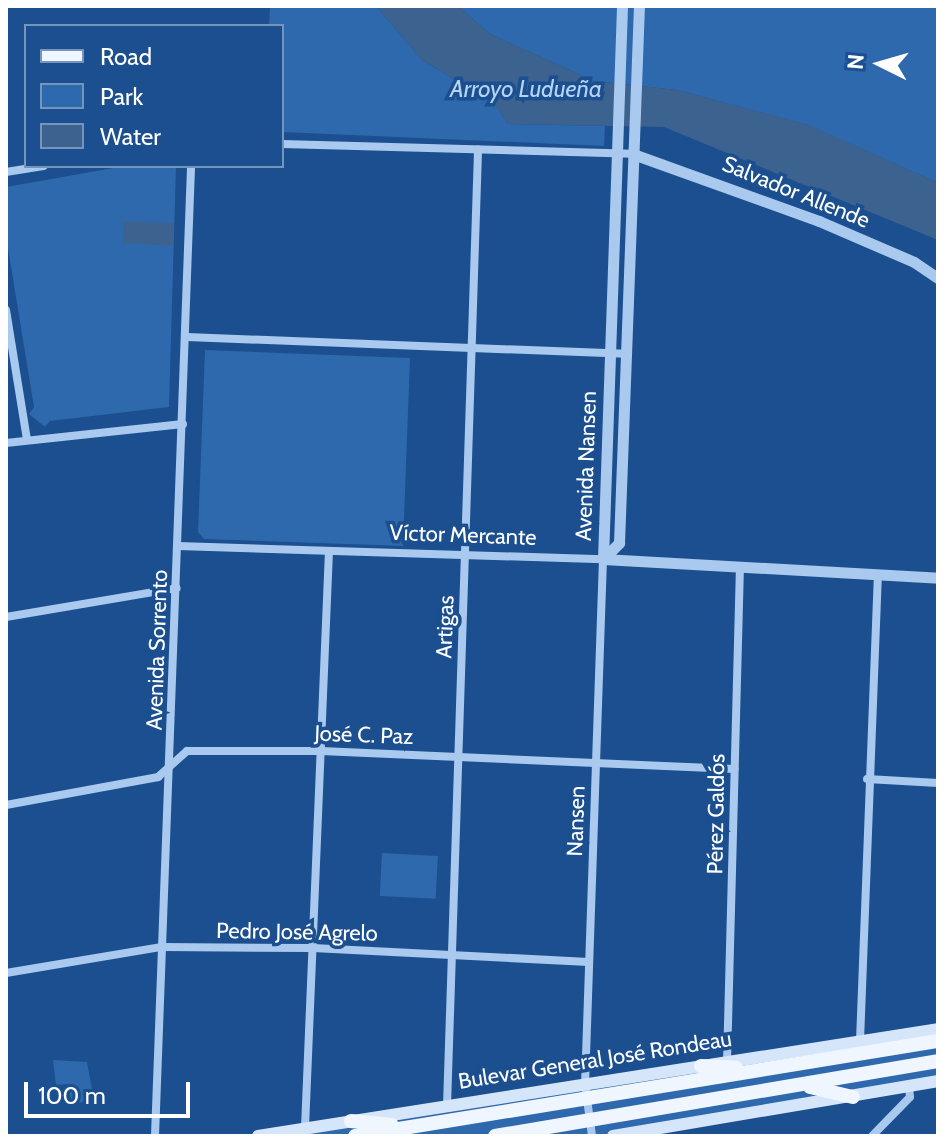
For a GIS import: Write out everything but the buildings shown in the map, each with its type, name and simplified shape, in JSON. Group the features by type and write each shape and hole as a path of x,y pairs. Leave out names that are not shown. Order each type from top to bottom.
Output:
{"main road":[{"name":"Bulevar General José Rondeau","path":"355,1136 586,1092 701,1066 938,1029"},
{"name":"Bulevar General José Rondeau","path":"258,1136 447,1106 760,1070 938,1041"},
{"path":"495,1136 591,1128 938,1061"},
{"path":"701,1066 760,1070"},
{"path":"613,1136 938,1081"},
{"path":"802,1086 853,1097"},
{"path":"351,1121 408,1127"}],"street":[{"name":"Avenida Nansen","path":"603,559 624,42 622,6"},
{"name":"Avenida Nansen","path":"603,559 619,543 639,6"},
{"path":"284,144 633,154"},
{"name":"Artigas","path":"447,1106 478,150"},
{"name":"Salvador Allende","path":"633,154 806,216 914,262 938,278"},
{"path":"6,172 31,168"},
{"name":"Avenida Sorrento","path":"155,1136 171,770 191,168"},
{"path":"6,310 27,439"},
{"path":"187,337 626,354"},
{"path":"6,443 183,424"},
{"name":"Víctor Mercante","path":"178,546 603,559 938,578"},
{"path":"305,1128 329,551"},
{"name":"Nansen","path":"586,1092 603,559"},
{"name":"Pérez Galdós","path":"727,1062 740,567"},
{"path":"860,1041 867,779 878,575"},
{"path":"6,617 177,588"},
{"name":"José C. Paz","path":"6,805 171,770 187,751 321,751 735,769"},
{"path":"867,779 938,783"},
{"name":"Pedro José Agrelo","path":"6,973 162,947 313,948 589,962"},
{"path":"872,1136 910,1097 909,1087"},
{"path":"586,1092 591,1128"},
{"path":"641,1131 656,1130 667,1136"}],"green space":[{"path":"270,6 376,6 422,60 495,104 508,124 605,126 604,146 284,132 284,24 269,24"},
{"path":"458,6 938,6 938,183 808,125 677,90 594,81 490,34"},
{"path":"114,168 176,168 169,407 50,421 45,427 29,414 34,407 6,236 6,187"},
{"path":"205,350 410,358 403,546 204,539 198,532"},
{"path":"382,853 438,856 436,899 380,896"},
{"path":"938,1029 938,1081 613,1136 258,1136"},
{"path":"53,1060 87,1062 94,1100 72,1104 68,1084 56,1085"}],"water":[{"name":"Arroyo Ludueña","path":"376,6 458,6 490,34 594,81 677,90 809,125 938,183 938,240 664,127 508,124 495,104 422,60"},
{"path":"124,221 174,224 173,246 123,243"}]}
